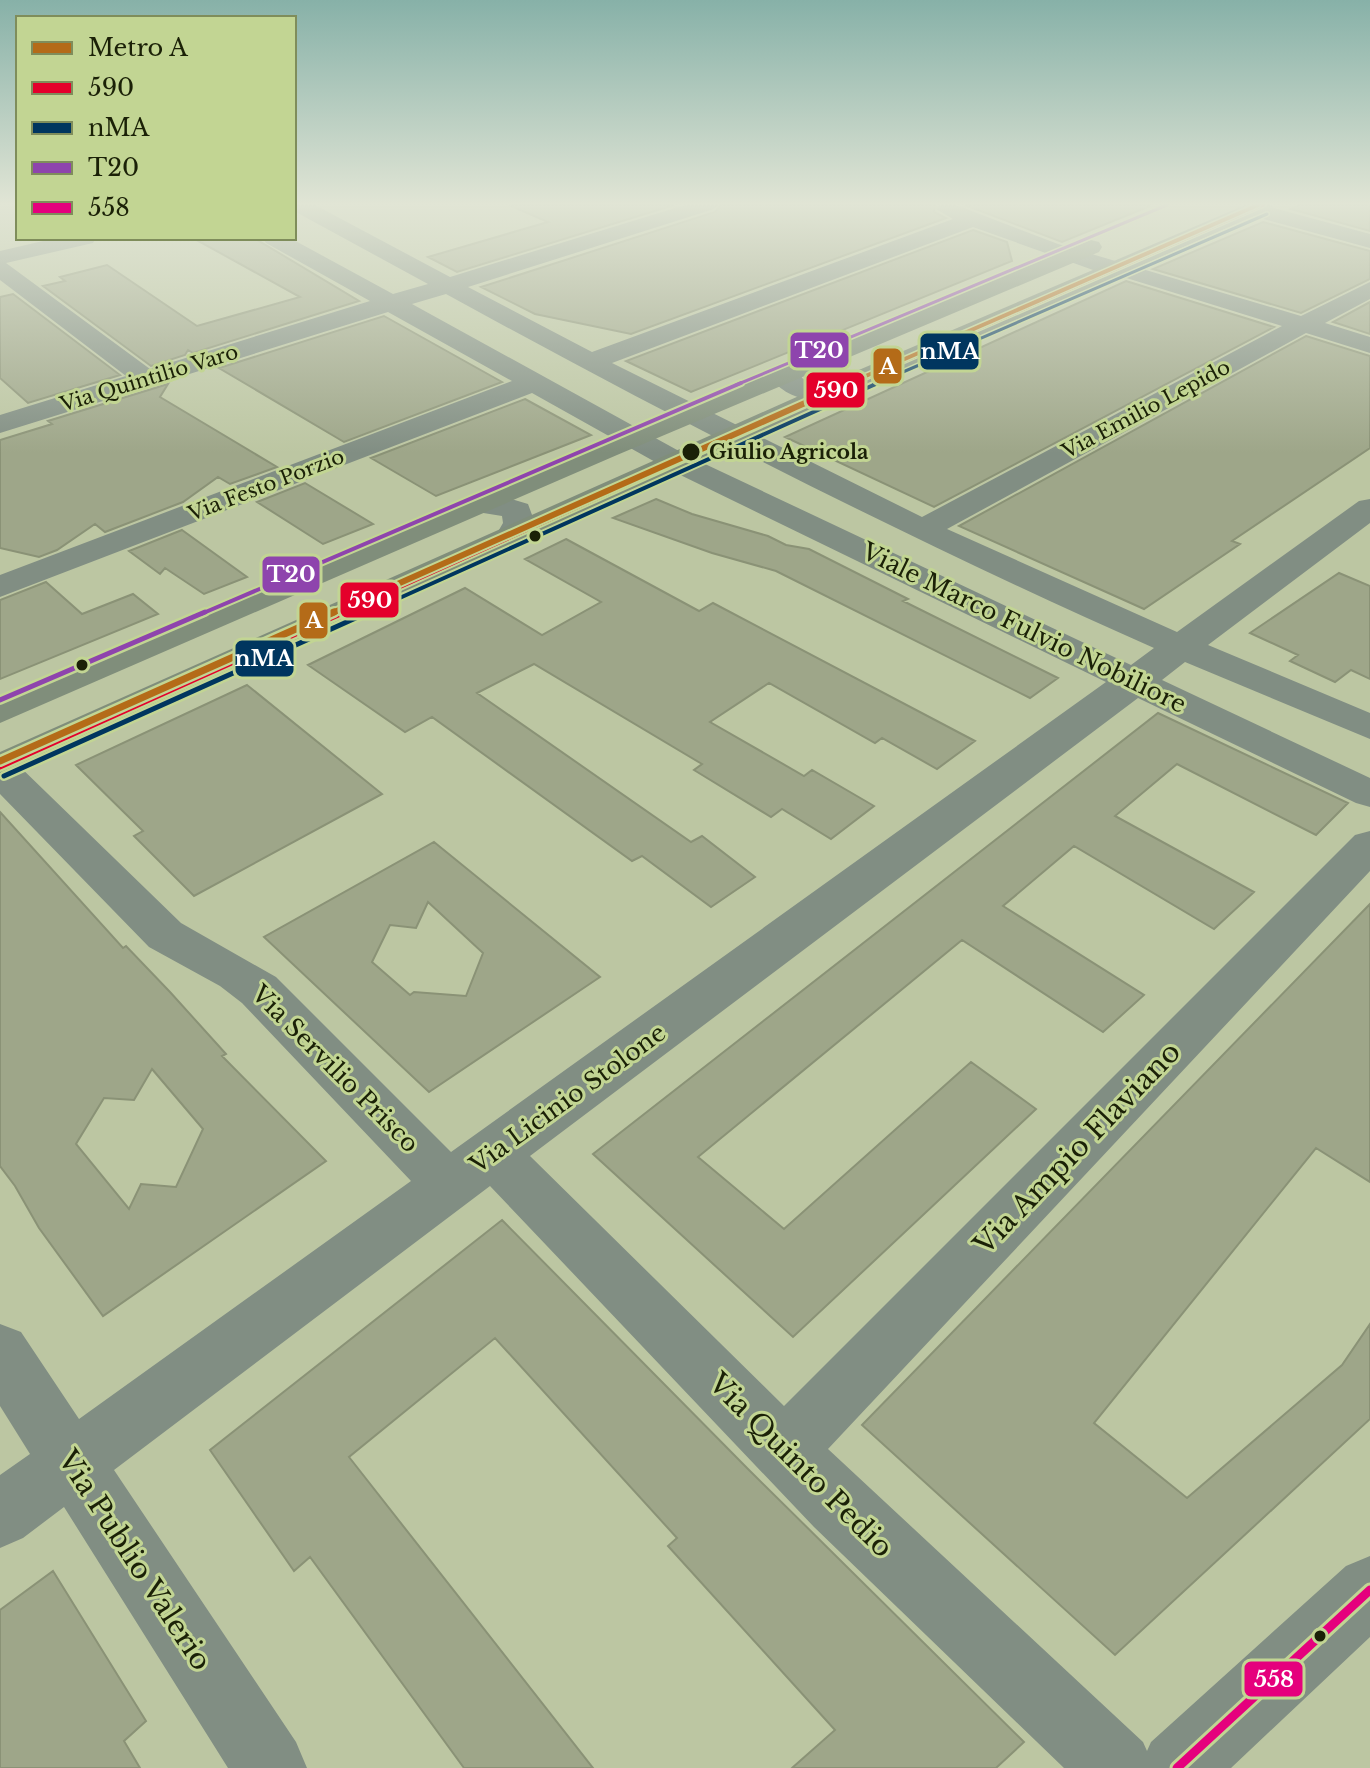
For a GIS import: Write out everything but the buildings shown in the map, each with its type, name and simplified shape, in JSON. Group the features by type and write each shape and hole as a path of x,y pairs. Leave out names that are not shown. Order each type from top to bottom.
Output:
{"main road":[{"path":"0,711 632,438 994,288"},
{"path":"0,768 829,393 1074,288"}],"street":[{"path":"25,288 146,379"},
{"name":"Viale Marco Fulvio Nobiliore","path":"360,288 677,462 1370,794"},
{"name":"Via Quintilio Varo","path":"0,424 445,288"},
{"name":"Viale Marco Fulvio Nobiliore","path":"453,288 733,437 923,529 1370,727"},
{"path":"593,361 790,288"},
{"path":"1180,288 1370,345"},
{"name":"Via Emilio Lepido","path":"923,529 1370,289"},
{"path":"790,374 787,379 792,385 829,393"},
{"name":"Via Festo Porzio","path":"0,587 533,383"},
{"path":"482,504 517,511 519,523 512,535"},
{"name":"Via Licinio Stolone","path":"0,1515 1370,508"},
{"name":"Via Servilio Prisco","path":"0,768 154,926 176,944 240,974 472,1170"},
{"name":"Via Ampio Flaviano","path":"784,1450 1370,845"},
{"name":"Via Quinto Pedio","path":"472,1170 784,1450 837,1504 1117,1768"},
{"name":"Via Publio Valerio","path":"0,1352 270,1768"},
{"path":"1177,1768 1370,1590"}],"metro line":[{"name":"A","path":"0,761 704,446 1068,288"}],"transit line":[{"name":"T20","path":"0,700 603,440 969,288"},
{"name":"590","path":"0,767 829,393 1073,288"},
{"name":"nMA","path":"4,776 833,402 1097,288"},
{"name":"558","path":"1177,1768 1370,1590"}],"place":[{"name":"Giulio Agricola","path":"691,452"}]}
